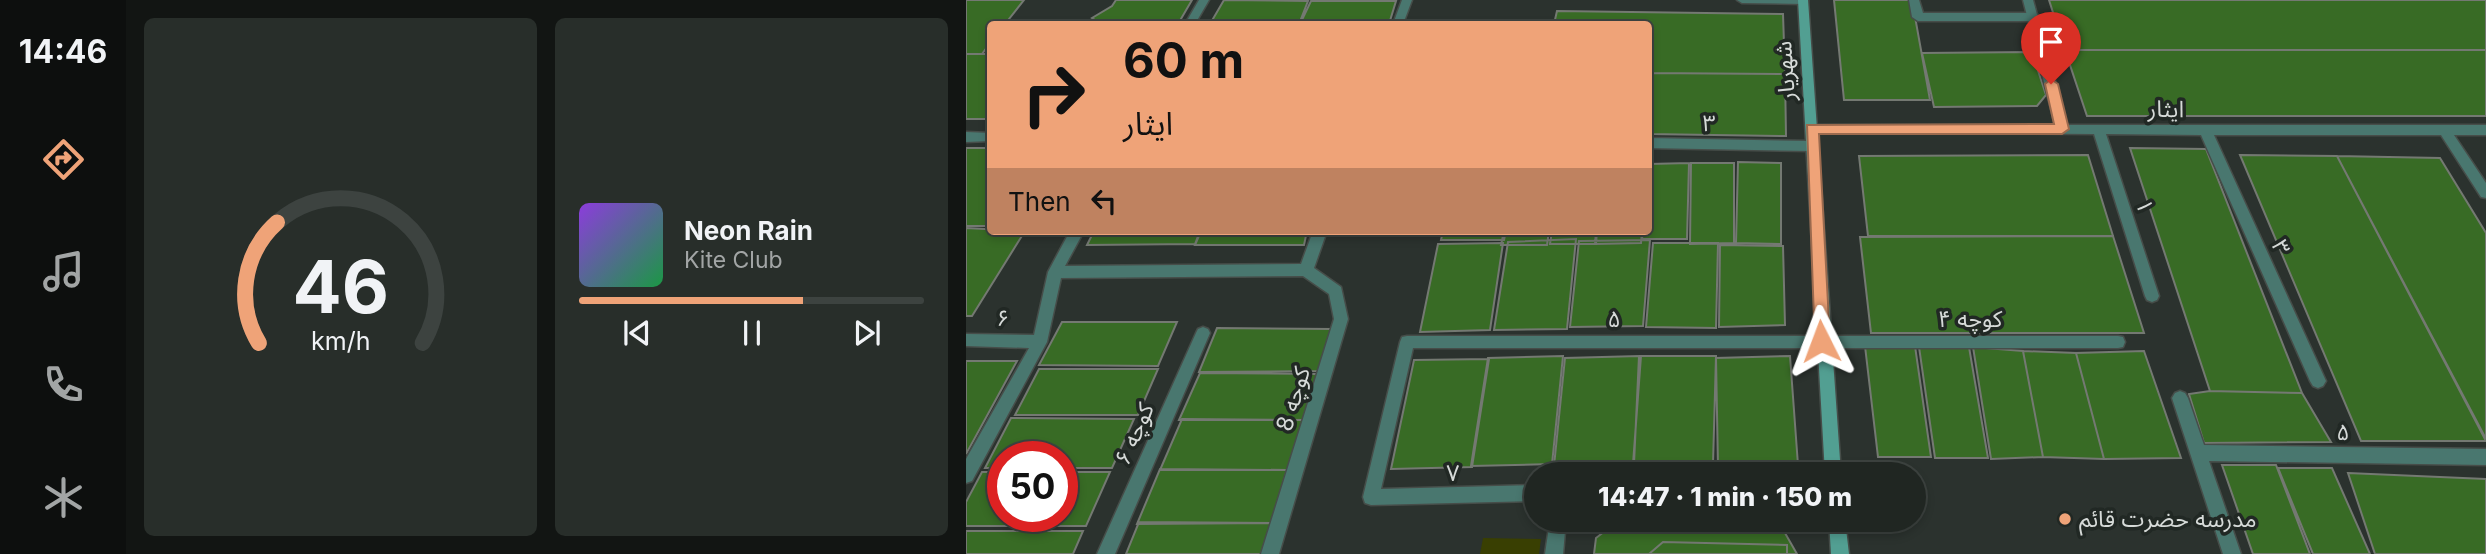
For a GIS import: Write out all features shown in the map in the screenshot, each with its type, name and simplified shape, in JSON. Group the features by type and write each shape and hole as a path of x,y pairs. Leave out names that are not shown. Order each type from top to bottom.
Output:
{"main road":[{"name":"شهریار","path":"1803,1 1812,129 1821,341 1832,462"},
{"path":"1838,532 1840,554"}],"street":[{"path":"1192,21 1204,0"},
{"path":"1399,21 1407,0"},
{"path":"1742,0 1803,1"},
{"path":"1913,0 1918,17 2035,17"},
{"path":"2028,0 2035,17 2062,129"},
{"name":"ایثار","path":"1812,129 2486,130"},
{"name":"۱","path":"2098,130 2152,296"},
{"name":"۳","path":"2206,131 2318,381"},
{"path":"2445,131 2486,193"},
{"path":"966,137 987,137"},
{"name":"۳","path":"1652,143 1811,146"},
{"path":"966,475 1040,342 1055,272 1075,235"},
{"path":"1055,272 1306,270 1319,235"},
{"name":"کوچه 8","path":"1269,554 1341,319 1336,291 1306,270"},
{"name":"کوچه ۶","path":"1106,554 1203,333"},
{"name":"۶","path":"966,340 1040,342"},
{"name":"۵","path":"1371,497 1408,342 1821,341"},
{"name":"کوچه ۴","path":"1821,341 2119,342"},
{"path":"2180,398 2232,554"},
{"name":"۵","path":"2199,453 2486,457"},
{"name":"۷","path":"1371,497 1524,493"},
{"path":"1554,554 1557,532"}],"green space":[{"path":"1483,538 1541,539 1539,554 1480,554"}],"building":[{"path":"966,0 1024,0 1007,21 987,21 987,47 982,54 966,54"},
{"path":"1116,0 1192,0 1180,21 1096,21 1092,18 1112,6"},
{"path":"1224,0 1308,1 1300,21 1212,21"},
{"path":"1834,0 1912,0 1930,100 1844,100"},
{"path":"2049,0 2486,0 2486,50 2065,50"},
{"path":"1311,1 1396,1 1390,21 1301,21"},
{"path":"1557,11 1783,14 1785,74 1652,73 1652,21 1555,21"},
{"path":"2065,50 2486,50 2486,116 2087,116"},
{"path":"2032,52 2046,95 2037,106 1934,107 1922,53"},
{"path":"966,54 987,54 987,119 966,119"},
{"path":"1652,73 1785,74 1786,136 1652,134"},
{"path":"966,148 987,148 987,226 966,226"},
{"path":"2130,148 2206,149 2302,393 2210,391"},
{"path":"2088,155 2113,236 1868,236 1859,156"},
{"path":"2240,155 2337,156 2486,441 2361,441"},
{"path":"2337,156 2440,158 2486,233 2486,439"},
{"path":"1738,162 1781,163 1781,244 1736,243"},
{"path":"1689,163 1687,239 1642,239 1642,235 1652,235 1652,164"},
{"path":"1691,163 1734,163 1734,243 1690,244"},
{"path":"966,228 987,229 987,235 1023,235 972,316 966,316"},
{"path":"1092,235 1198,235 1195,244 1087,245"},
{"path":"1199,235 1306,235 1304,245 1195,245"},
{"path":"1442,235 1505,235 1504,240 1441,240"},
{"path":"1503,235 1548,235 1547,245 1501,245"},
{"path":"1551,235 1596,235 1595,244 1550,244"},
{"path":"1597,235 1642,235 1641,243 1596,244"},
{"path":"2113,236 2144,333 1871,333 1860,237"},
{"path":"1576,239 1567,329 1494,330 1508,242"},
{"path":"1650,240 1643,326 1570,327 1579,241"},
{"path":"1503,243 1490,330 1420,332 1438,244"},
{"path":"1653,243 1718,243 1716,328 1646,327"},
{"path":"1720,245 1783,246 1785,325 1719,327"},
{"path":"1062,322 1177,322 1158,366 1039,365"},
{"path":"1217,328 1332,329 1319,371 1199,372"},
{"path":"1865,346 1915,346 1931,457 1878,457"},
{"path":"1919,347 1969,347 1988,458 1935,458"},
{"path":"1973,347 2023,351 2043,457 1991,459"},
{"path":"2023,351 2076,353 2104,459 2043,457"},
{"path":"2144,351 2181,458 2104,459 2076,353"},
{"path":"1563,356 1552,462 1471,466 1488,358"},
{"path":"1639,356 1634,462 1554,462 1565,358"},
{"path":"1641,356 1716,356 1713,462 1633,462"},
{"path":"1790,356 1798,462 1718,462 1716,358"},
{"path":"1489,359 1472,467 1391,469 1414,360"},
{"path":"966,361 1017,361 966,454"},
{"path":"1039,369 1158,369 1138,415 1015,415"},
{"path":"1200,373 1318,374 1304,420 1179,420"},
{"path":"2210,391 2302,393 2331,442 2204,443 2189,394"},
{"path":"1011,418 1134,419 1112,468 1078,468 1078,441 999,441"},
{"path":"1182,419 1304,420 1290,470 1160,470"},
{"path":"2222,465 2276,465 2310,554 2253,554"},
{"path":"2278,468 2332,468 2370,554 2313,554"},
{"path":"1160,469 1287,470 1271,523 1137,524"},
{"path":"982,472 987,472 987,526 966,526 966,502"},
{"path":"1078,472 1110,472 1086,526 1078,526"},
{"path":"2348,473 2486,479 2486,554 2375,554"},
{"path":"1139,522 1271,523 1261,554 1126,554"},
{"path":"966,531 1083,531 1073,554 966,554"},
{"path":"1604,532 1784,532 1797,554 1594,554 1596,538"},
{"path":"1663,542 1787,545 1787,554 1649,554"}],"place":[{"name":"مدرسه حضرت قائم","path":"2065,519"}],"route":[{"path":"1821,341 1812,129 2062,129 2051,84"}]}
